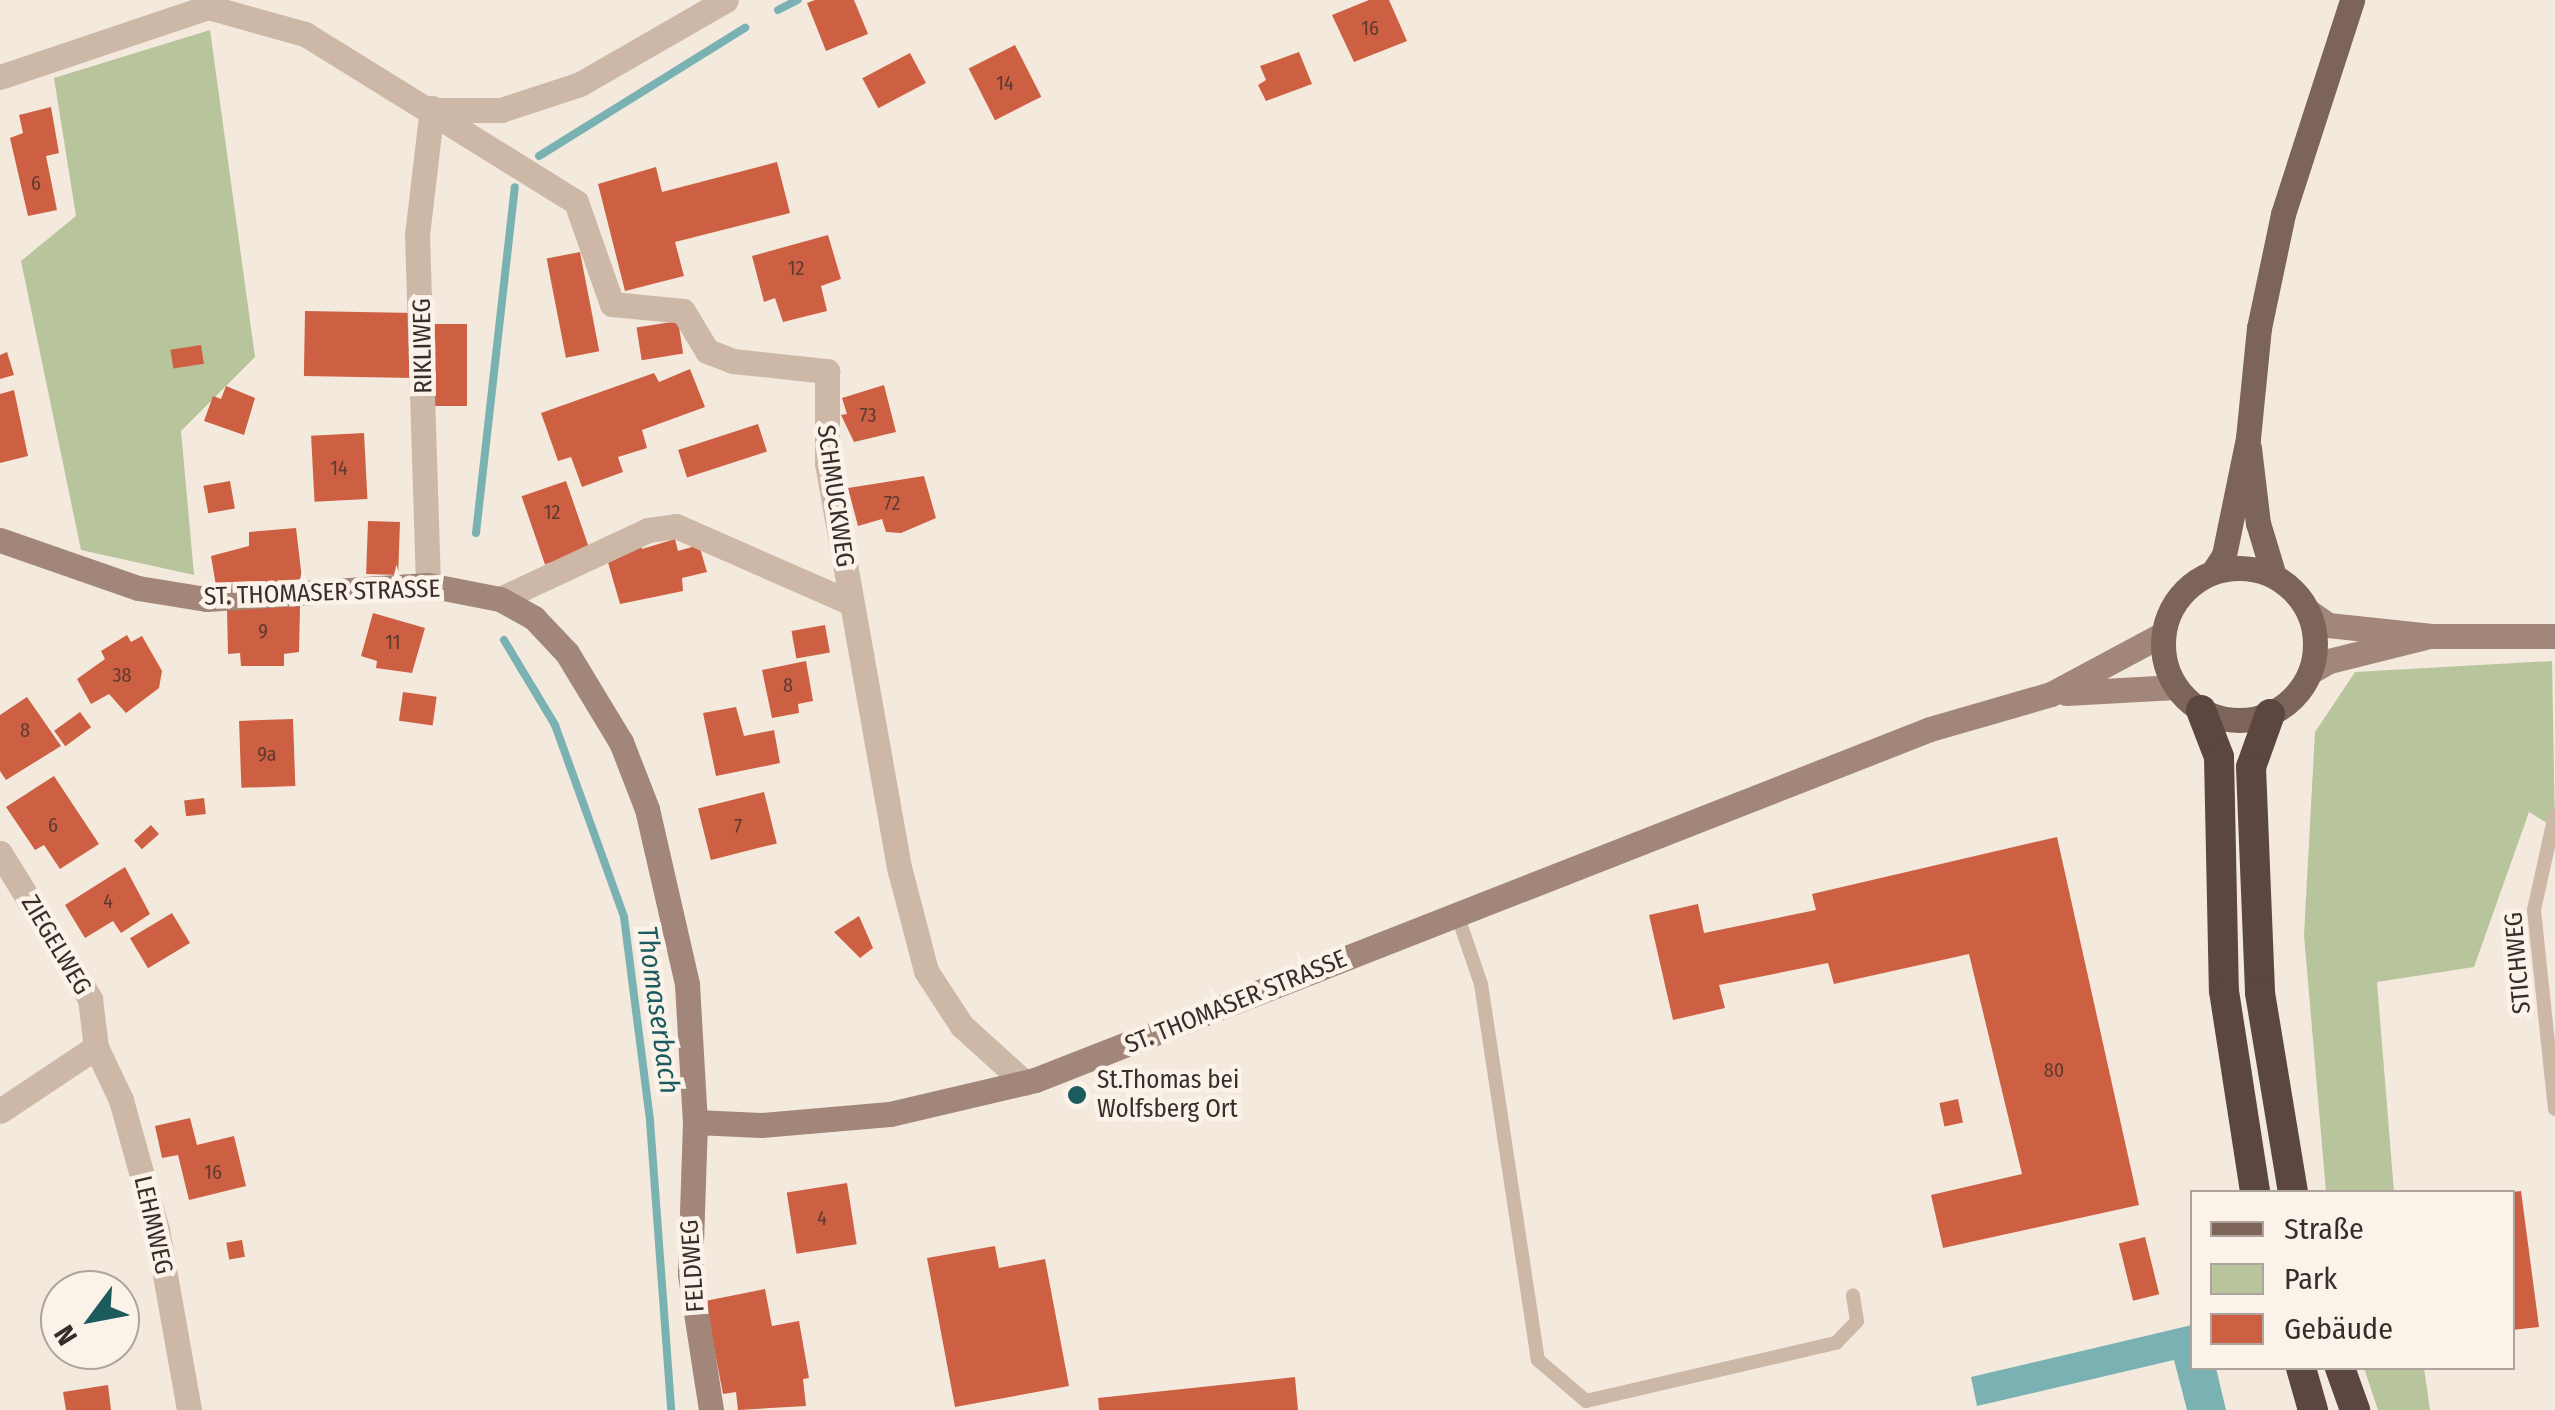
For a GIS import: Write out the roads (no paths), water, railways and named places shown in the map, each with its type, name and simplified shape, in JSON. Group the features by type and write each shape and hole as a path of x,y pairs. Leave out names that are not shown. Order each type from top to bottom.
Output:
{"highway":[{"path":"2201,710 2219,757 2224,991 2255,1190"},
{"path":"2270,714 2251,768 2260,993 2293,1190"},
{"path":"2302,1370 2313,1410"},
{"path":"2341,1370 2355,1410"}],"main road":[{"path":"2308,611 2315,652 2310,672 2287,704 2270,714 2235,720 2201,710 2176,687 2165,662 2164,634 2174,603 2212,572 2224,555 2248,438 2259,328 2284,214 2352,0"},
{"path":"2248,438 2258,524 2274,576 2308,611 2328,625 2431,636 2555,636"},
{"name":"ST. THOMASER STRASSE","path":"0,540 138,588 206,599 428,586 500,598 534,618 566,653 621,742 647,809 687,984 696,1122 761,1125 890,1114 1024,1083 1930,729 2051,694 2159,683 2176,687"},
{"path":"2212,572 2233,568 2274,576"},
{"name":"ST. THOMASER STRASSE","path":"2051,694 2164,634"},
{"path":"2310,672 2330,661 2431,636"},
{"name":"FELDWEG","path":"696,1122 690,1274 711,1410"}],"street":[{"path":"0,77 208,3 305,34 432,108 466,114 502,110 580,84 726,0"},
{"name":"RIKLIWEG","path":"428,586 416,235 432,108"},
{"name":"SCHMUCKWEG","path":"432,108 576,202 612,304 683,311 708,351 733,361 827,371 827,463 900,872 926,971 962,1026 1024,1083"},
{"name":"SCHMUCKWEG","path":"500,598 648,530 676,526 851,603"},
{"name":"ZIEGELWEG","path":"0,853 90,999 96,1047"},
{"path":"0,1112 96,1047"},
{"name":"LEHMWEG","path":"96,1047 122,1100 157,1230 189,1410"}],"lane":[{"name":"STICHWEG","path":"2555,815 2534,910 2555,1109"},
{"path":"1458,914 1481,984 1538,1360 1586,1401 1836,1343 1857,1320 1853,1295"}],"water":[{"path":"2190,1325 2190,1370 2216,1370 2226,1410 2187,1410 2174,1360 1977,1406 1971,1377"}],"waterway":[{"name":"Thomaserbach","path":"778,10 798,0"},
{"name":"Thomaserbach","path":"539,156 745,28"},
{"name":"Thomaserbach","path":"476,533 515,187"},
{"name":"Thomaserbach","path":"504,640 555,725 624,917 650,1121 671,1410"}],"place":[{"name":"St.Thomas bei Wolfsberg Ort","path":"1077,1095"}]}
